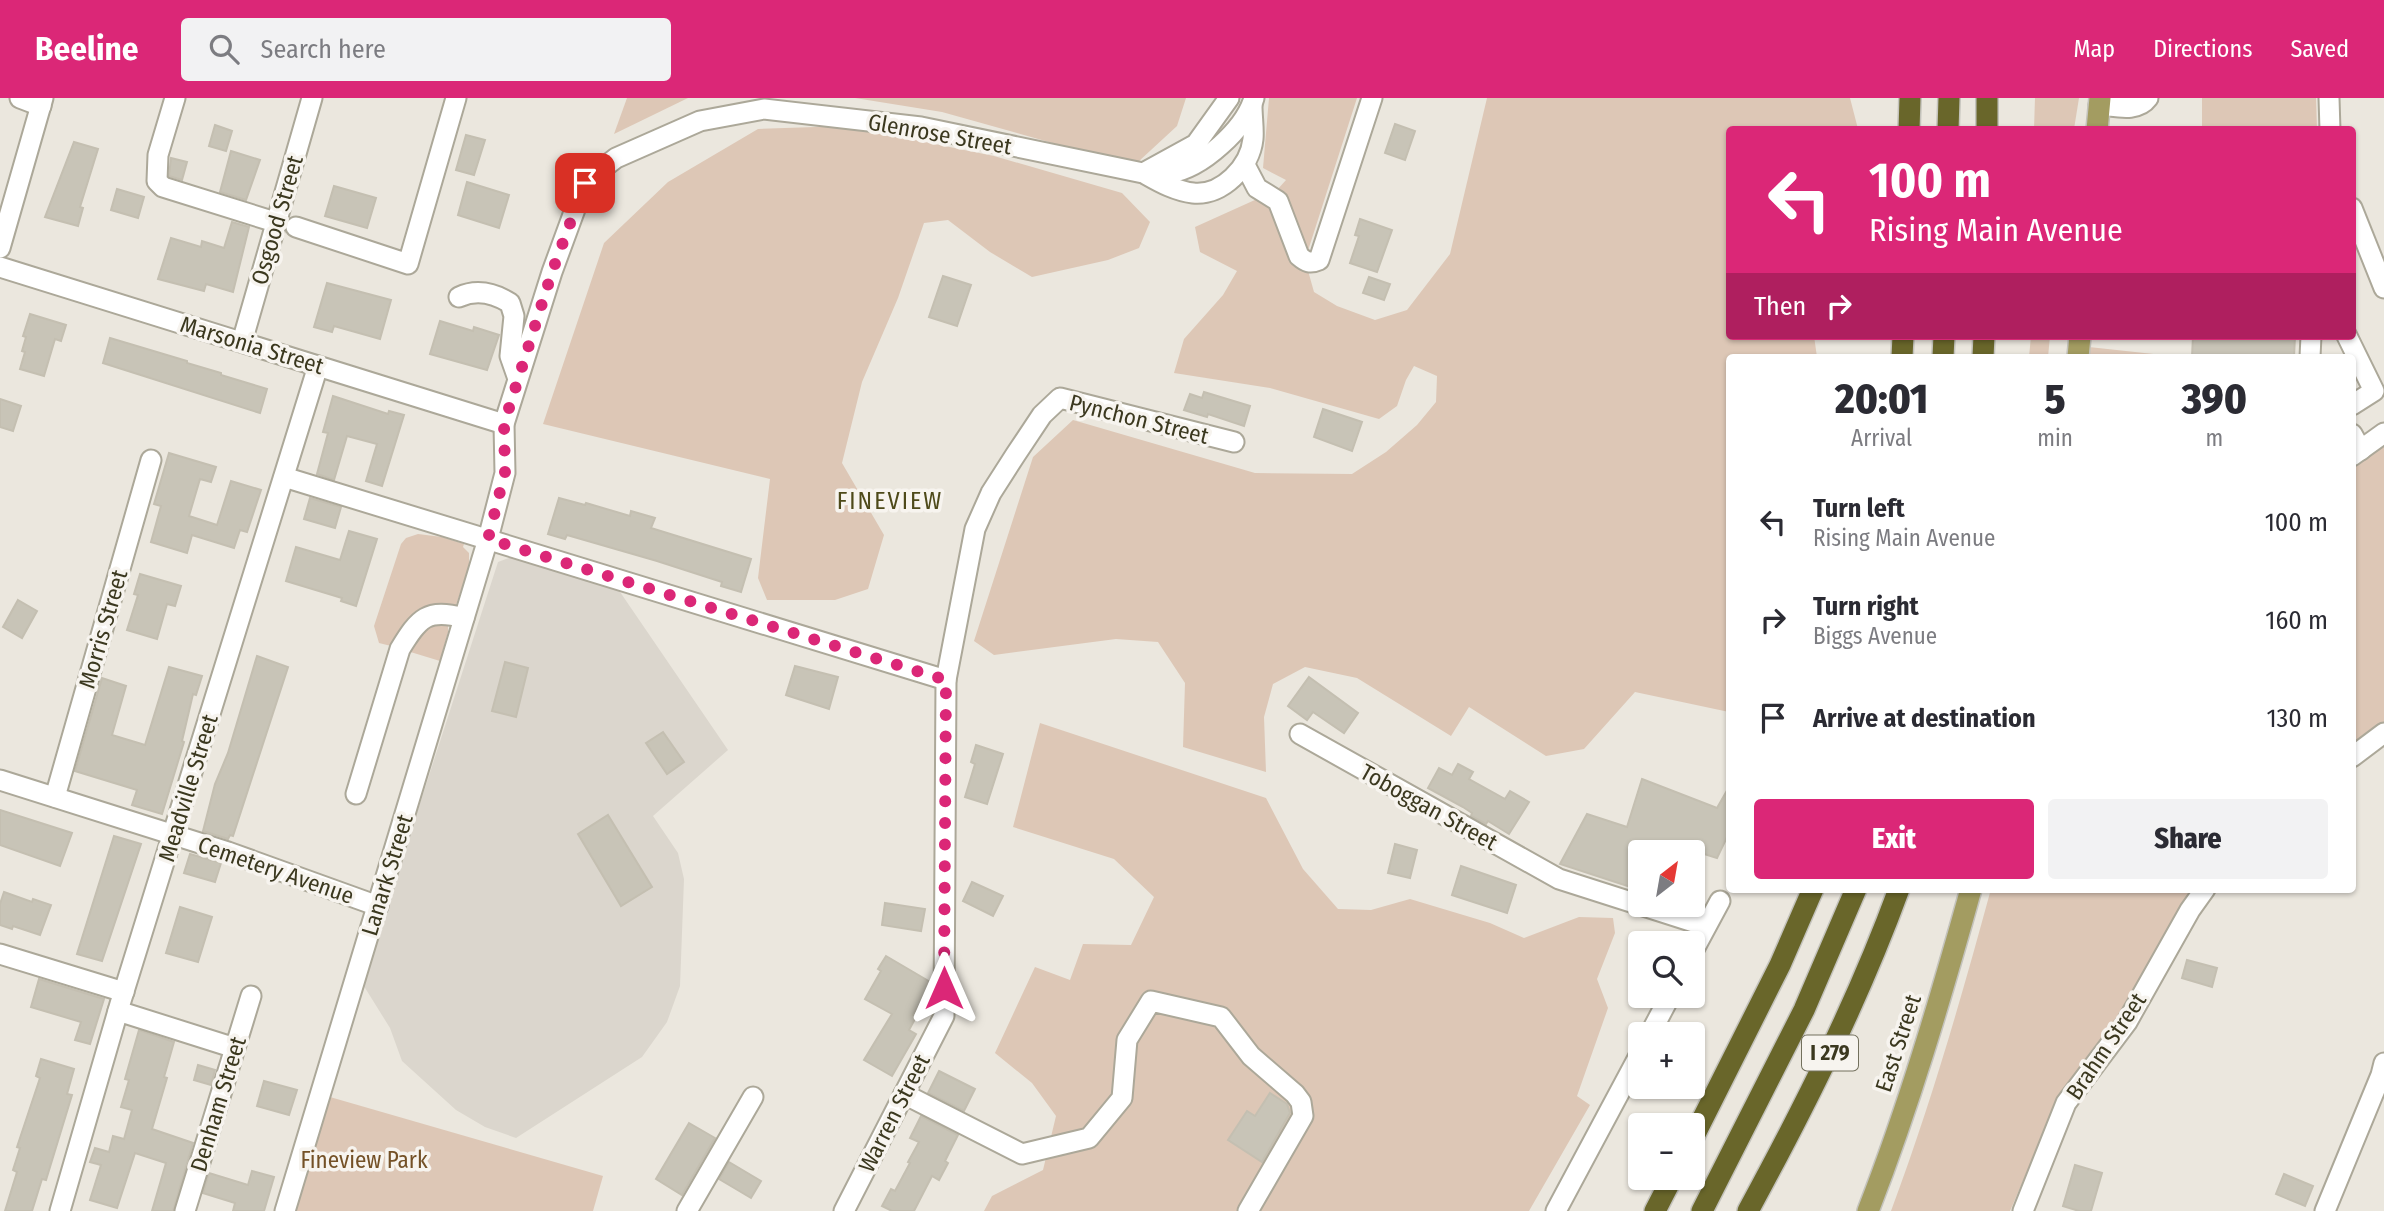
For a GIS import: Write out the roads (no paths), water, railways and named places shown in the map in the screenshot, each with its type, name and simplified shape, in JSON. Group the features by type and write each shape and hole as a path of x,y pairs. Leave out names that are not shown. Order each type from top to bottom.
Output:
{"highway":[{"path":"1909,126 1910,98"},
{"path":"1948,126 1949,98"},
{"path":"1987,98 1987,126"},
{"path":"1705,1114 1780,965 1811,893"},
{"path":"1702,1211 1804,1010 1854,893"},
{"name":"I 279","path":"1748,1211 1851,1011 1897,893"},
{"path":"1655,1211 1666,1190"}],"main road":[{"path":"2097,126 2099,101"},
{"name":"East Street","path":"1868,1211 1942,992 1970,893"}],"street":[{"path":"0,248 42,102 20,98"},
{"path":"175,98 158,155 158,181 163,187 275,222"},
{"name":"Osgood Street","path":"242,342 312,98"},
{"path":"296,227 408,264 456,98"},
{"path":"1143,173 1196,144 1229,98"},
{"path":"1245,165 1257,188 1278,201 1300,256 1313,263 1319,260 1372,98"},
{"path":"2099,101 2132,107 2144,103 2148,98"},
{"path":"2329,98 2330,126"},
{"path":"1143,173 1178,190 1196,193 1221,186 1245,165 1253,141 1253,102"},
{"name":"Glenrose Street","path":"585,183 616,158 700,121 764,108 921,127 1143,173 1172,173 1215,151 1236,132 1253,102"},
{"name":"Lanark Street","path":"285,1211 488,539 505,472 504,424 517,376 585,183"},
{"path":"2356,218 2384,288"},
{"name":"Marsonia Street","path":"0,267 504,424"},
{"path":"459,297 471,291 499,296 510,303 514,316 510,356 517,376"},
{"path":"2356,354 2374,391 2356,402"},
{"name":"Meadville Street","path":"60,1211 121,1002 318,366"},
{"name":"Pynchon Street","path":"946,680 975,529 991,493 1016,454 1042,415 1059,398 1234,442"},
{"path":"2356,447 2384,433"},
{"name":"Morris Street","path":"55,797 150,460"},
{"path":"284,477 946,680"},
{"path":"356,794 400,649 412,629 429,615 442,613 464,618"},
{"name":"Warren Street","path":"845,1211 944,1016 946,680"},
{"path":"2356,754 2384,733"},
{"name":"Toboggan Street","path":"1300,734 1559,879 1706,926"},
{"name":"Cemetery Avenue","path":"0,780 174,834 378,906"},
{"name":"Brahm Street","path":"2023,1211 2066,1103 2127,1022 2202,893"},
{"path":"1703,931 1720,901"},
{"path":"0,954 235,1048"},
{"name":"Denham Street","path":"185,1211 251,996"},
{"path":"904,1094 1022,1154 1076,1142 1089,1138 1122,1098 1127,1040 1151,1001 1221,1017 1251,1056 1295,1094 1301,1102 1303,1116 1248,1211"},
{"path":"2325,1211 2384,1063"},
{"path":"1556,1211 1628,1076"},
{"path":"687,1211 753,1097"}],"district":[{"name":"FINEVIEW","path":"890,501"}],"park label":[{"name":"Fineview Park","path":"364,1160"}]}
